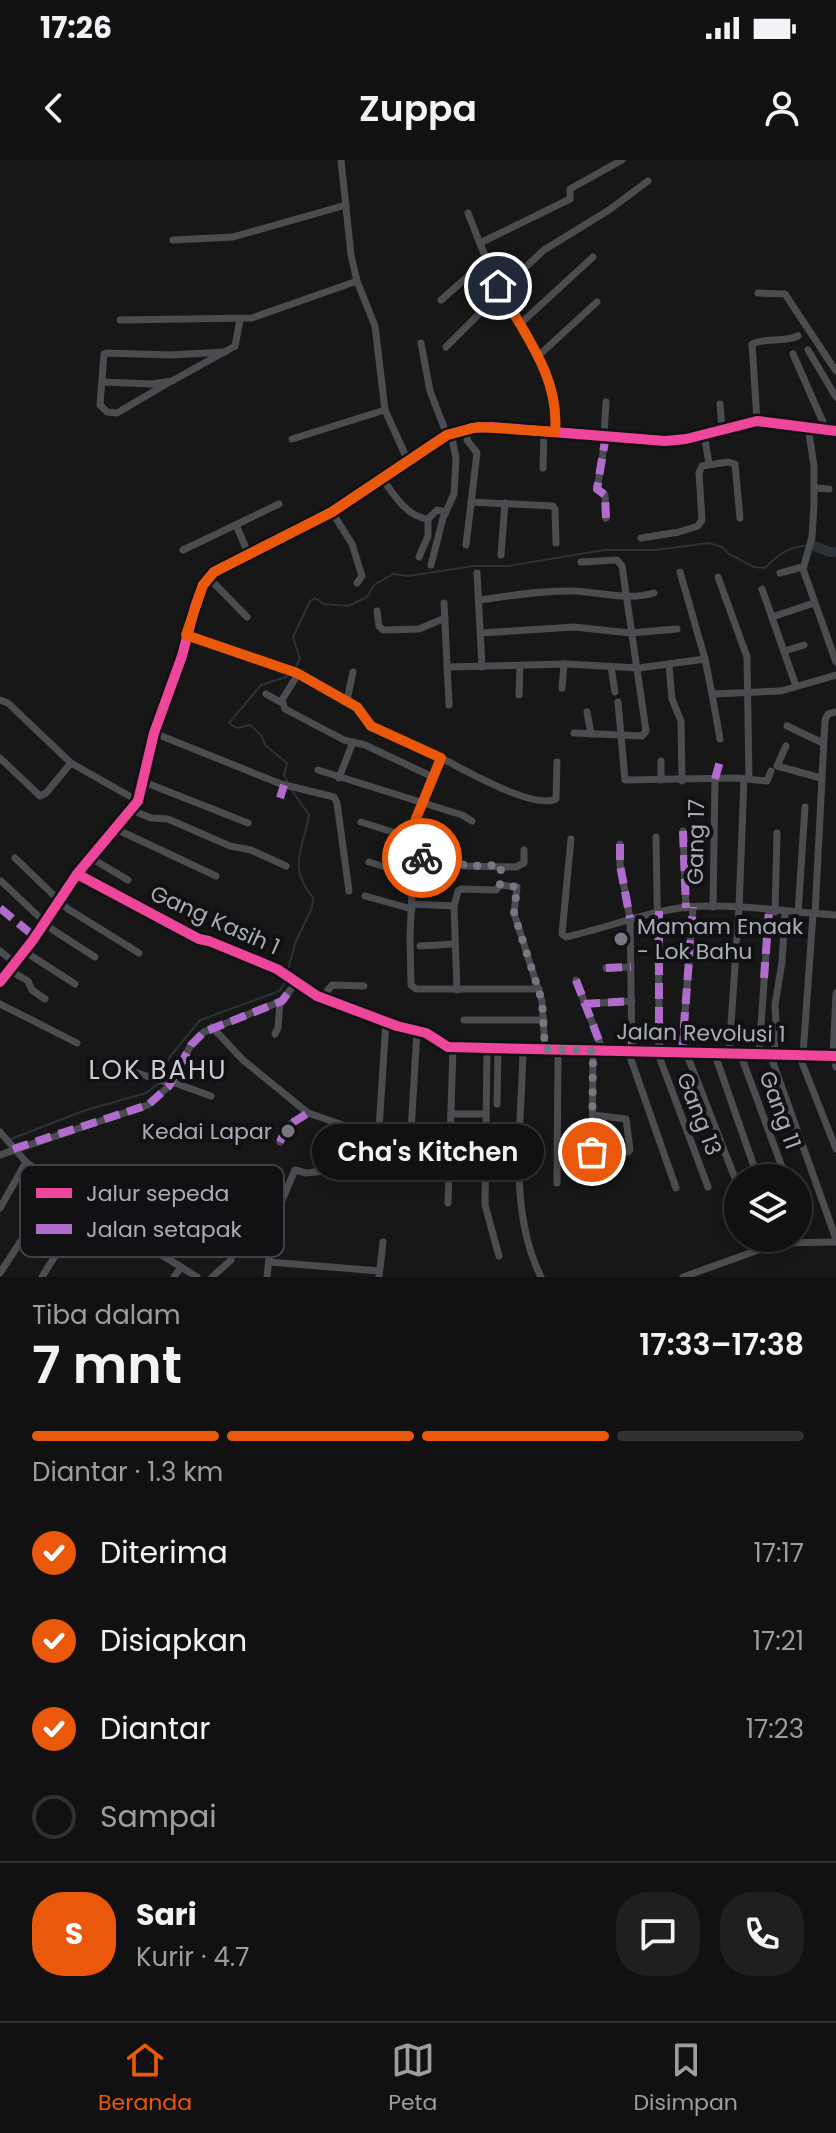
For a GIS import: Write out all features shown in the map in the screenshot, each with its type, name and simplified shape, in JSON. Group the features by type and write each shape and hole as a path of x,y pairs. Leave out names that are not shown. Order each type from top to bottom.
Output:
{"street":[{"path":"341,160 351,255 357,281 375,326 385,410 408,461"},
{"path":"480,243 570,199 570,189 622,160"},
{"path":"446,347 544,250 609,210 648,181"},
{"path":"173,240 233,237 346,205"},
{"path":"468,213 501,291 553,390 555,432"},
{"path":"520,324 593,257"},
{"path":"441,300 487,260"},
{"path":"120,320 240,320 357,281"},
{"path":"758,293 785,294 836,371"},
{"path":"537,357 597,302"},
{"path":"225,352 104,354 100,405 114,413 225,352 237,344 240,320"},
{"path":"757,421 752,344 798,336"},
{"path":"421,343 430,391 456,458 454,494 431,565"},
{"path":"808,350 836,397"},
{"path":"793,354 826,429"},
{"path":"102,382 168,383"},
{"path":"606,402 605,435 597,489 605,495 606,518"},
{"path":"720,404 722,429"},
{"path":"292,439 385,410"},
{"path":"0,982 77,874 138,801 154,733 182,656 200,592 209,578 223,567 332,512 449,434 469,428 676,441 757,421 836,431"},
{"path":"808,427 815,488 812,537 803,567 836,662"},
{"path":"466,545 477,453 469,428"},
{"path":"543,468 544,431"},
{"path":"704,433 709,464"},
{"path":"641,538 698,526 702,520 699,473 702,466 709,464 735,464 740,518"},
{"path":"382,478 410,511 422,519 428,519"},
{"path":"815,488 829,489"},
{"path":"471,502 555,507 556,543"},
{"path":"501,555 505,503"},
{"path":"183,550 279,504"},
{"path":"419,557 428,536 428,519 437,510 446,512"},
{"path":"332,512 354,549 362,576 357,583"},
{"path":"236,525 249,555"},
{"path":"574,733 642,736 646,733 639,668 630,633 620,561 581,562"},
{"path":"780,573 803,567"},
{"path":"680,572 705,659 720,739"},
{"path":"477,573 482,667"},
{"path":"718,577 746,653 749,690 729,1053"},
{"path":"209,578 247,617"},
{"path":"762,589 796,686"},
{"path":"479,600 558,591 625,596 654,593"},
{"path":"444,603 449,705"},
{"path":"772,617 814,603"},
{"path":"377,611 379,626 383,630 419,629 445,618"},
{"path":"481,633 574,627 630,633 677,629"},
{"path":"186,635 295,672 347,700 361,710 371,726 510,792 546,801 556,799 557,762"},
{"path":"784,651 804,645"},
{"path":"447,667 564,664 639,668 705,659"},
{"path":"562,688 564,664"},
{"path":"669,666 672,699 681,721 682,781"},
{"path":"519,695 520,667"},
{"path":"611,667 615,692"},
{"path":"282,703 295,672"},
{"path":"347,700 353,672"},
{"path":"712,694 749,690 773,692 836,675"},
{"path":"266,694 282,703 285,709 339,738 365,745 433,777"},
{"path":"0,700 8,703 71,763 138,801"},
{"path":"618,702 625,780 767,781 771,771"},
{"path":"587,712 591,734"},
{"path":"836,712 826,718 823,743 814,914 801,1055 836,1149"},
{"path":"787,726 823,743"},
{"path":"154,733 287,786 336,800 349,891"},
{"path":"339,778 353,742"},
{"path":"786,746 777,766 821,778"},
{"path":"0,758 40,796 71,763"},
{"path":"441,758 415,821 411,985 416,989 539,989"},
{"path":"661,761 661,780"},
{"path":"318,770 472,821"},
{"name":"Gang 17","path":"713,907 715,779"},
{"path":"144,782 248,823"},
{"path":"798,913 805,807"},
{"path":"131,810 155,819 168,819 286,866"},
{"path":"361,822 415,839"},
{"path":"116,829 216,876"},
{"path":"683,831 689,907 684,1052"},
{"path":"759,1054 777,833"},
{"name":"Gang 13","path":"656,837 659,1052 708,1187"},
{"path":"571,839 562,913 563,936 659,911 689,907 836,915"},
{"path":"620,844 620,865 630,918 630,1051 676,1188"},
{"path":"415,858 456,859 465,866 523,865 524,850"},
{"path":"15,858 59,902 139,953"},
{"path":"91,858 128,880"},
{"path":"369,862 414,876"},
{"path":"457,990 454,906 459,890 496,890 500,885 501,865"},
{"name":"Gang Kasih 1","path":"77,874 199,939 277,969 295,980"},
{"path":"1,881 45,923 95,957"},
{"path":"500,885 518,888 514,913 539,989 545,1049"},
{"path":"365,896 412,907 454,906"},
{"path":"785,912 772,1054 836,1240 812,1240"},
{"path":"420,946 454,944"},
{"path":"0,951 15,963"},
{"path":"24,951 75,984"},
{"path":"606,968 631,967"},
{"path":"9,970 28,981 32,990 45,999"},
{"path":"0,1155 12,1147 148,1105 164,1093 166,1082 191,1045 212,1027 280,1002 291,992 295,980"},
{"name":"Jalan Revolusi 1","path":"295,980 322,998 426,1033 453,1048 834,1056"},
{"path":"576,980 603,1051"},
{"path":"322,998 332,985 364,986"},
{"path":"836,993 836,1067"},
{"path":"582,1000 632,1001"},
{"path":"275,1034 280,1002"},
{"path":"0,1004 77,1043"},
{"path":"464,1020 544,1020"},
{"path":"212,1027 243,1060 308,1113 378,1141 386,1021"},
{"path":"411,1131 417,1031"},
{"path":"448,1203 453,1048"},
{"path":"487,1049 485,1205 499,1256"},
{"path":"497,1104 498,1049"},
{"path":"523,1049 520,1177 527,1231 541,1277"},
{"path":"557,1183 558,1050"},
{"path":"592,1168 593,1051"},
{"name":"Gang 13","path":"684,1052 729,1164"},
{"path":"714,1052 753,1164"},
{"name":"Gang 11","path":"740,1053 781,1164"},
{"path":"122,1068 211,1096"},
{"path":"280,1142 287,1126 308,1113"},
{"path":"451,1114 486,1114"},
{"path":"592,1152 630,1150 624,1117 593,1115"},
{"path":"3,1134 30,1165"},
{"path":"284,1195 295,1170 306,1173 353,1168"},
{"path":"0,1208 20,1173"},
{"path":"485,1177 520,1177"},
{"path":"0,1273 20,1242"},
{"path":"269,1262 379,1274 383,1242"},
{"path":"683,1277 747,1252"},
{"path":"42,1277 54,1257"},
{"path":"165,1257 196,1276"},
{"path":"267,1277 270,1257"},
{"path":"212,1277 229,1266"},
{"path":"174,1277 181,1267"}],"waterway":[{"path":"295,668 300,659 293,637 310,601 315,598 324,604 348,606 367,597 374,585 393,574 408,576 474,566 508,566 604,550 656,550 709,543 722,547 754,567 765,568 787,551 799,546 814,546"},
{"path":"814,546 836,552"},
{"path":"288,783 284,775 287,763 266,746 260,734 250,725 237,728 229,723 261,685 291,673"},
{"path":"287,973 313,898 305,887 299,867 309,815 291,789"},
{"path":"161,1078 169,1058 200,1020 280,991 286,979"},
{"path":"11,1139 83,1111 146,1093 158,1084"}],"marked path":[{"path":"606,435 597,489 605,495 606,518"},
{"path":"715,779 720,761"},
{"path":"280,798 284,785"},
{"path":"683,831 686,908"},
{"path":"620,844 620,865 630,918"},
{"path":"682,1052 693,907"},
{"path":"0,908 35,937"},
{"path":"659,911 659,1052"},
{"path":"764,978 769,911"},
{"path":"606,968 631,967"},
{"path":"576,980 603,1051"},
{"path":"13,1149 148,1105 169,1086 191,1045 204,1032 282,1001 297,981"},
{"path":"584,1004 632,1001"},
{"path":"632,1028 632,1051"},
{"path":"280,1142 287,1126 308,1113"}],"cycle path":[{"path":"0,982 33,940 77,874 138,801 154,733 182,656 195,607 203,585 214,572 332,512 447,435 472,428 665,441 686,439 757,421 836,431"},
{"path":"77,874 199,939 277,969 317,996 397,1026 426,1033 448,1047 836,1056"}],"way so far":[{"path":"422,858 456,859 465,866 501,865 500,885 517,887 514,913 542,1001 545,1049 593,1051 592,1152"}],"place":[{"name":"Mamam Enaak - Lok Bahu","path":"621,939"},
{"name":"Kedai Lapar","path":"288,1131"},
{"name":"Cha's Kitchen","path":"592,1152"}],"district":[{"name":"LOK BAHU","path":"158,1070"}],"route":[{"path":"422,858 415,858 415,821 441,758 371,726 357,707 297,673 186,635 203,585 214,572 332,512 447,435 478,427 555,432 553,390 498,286"}]}
